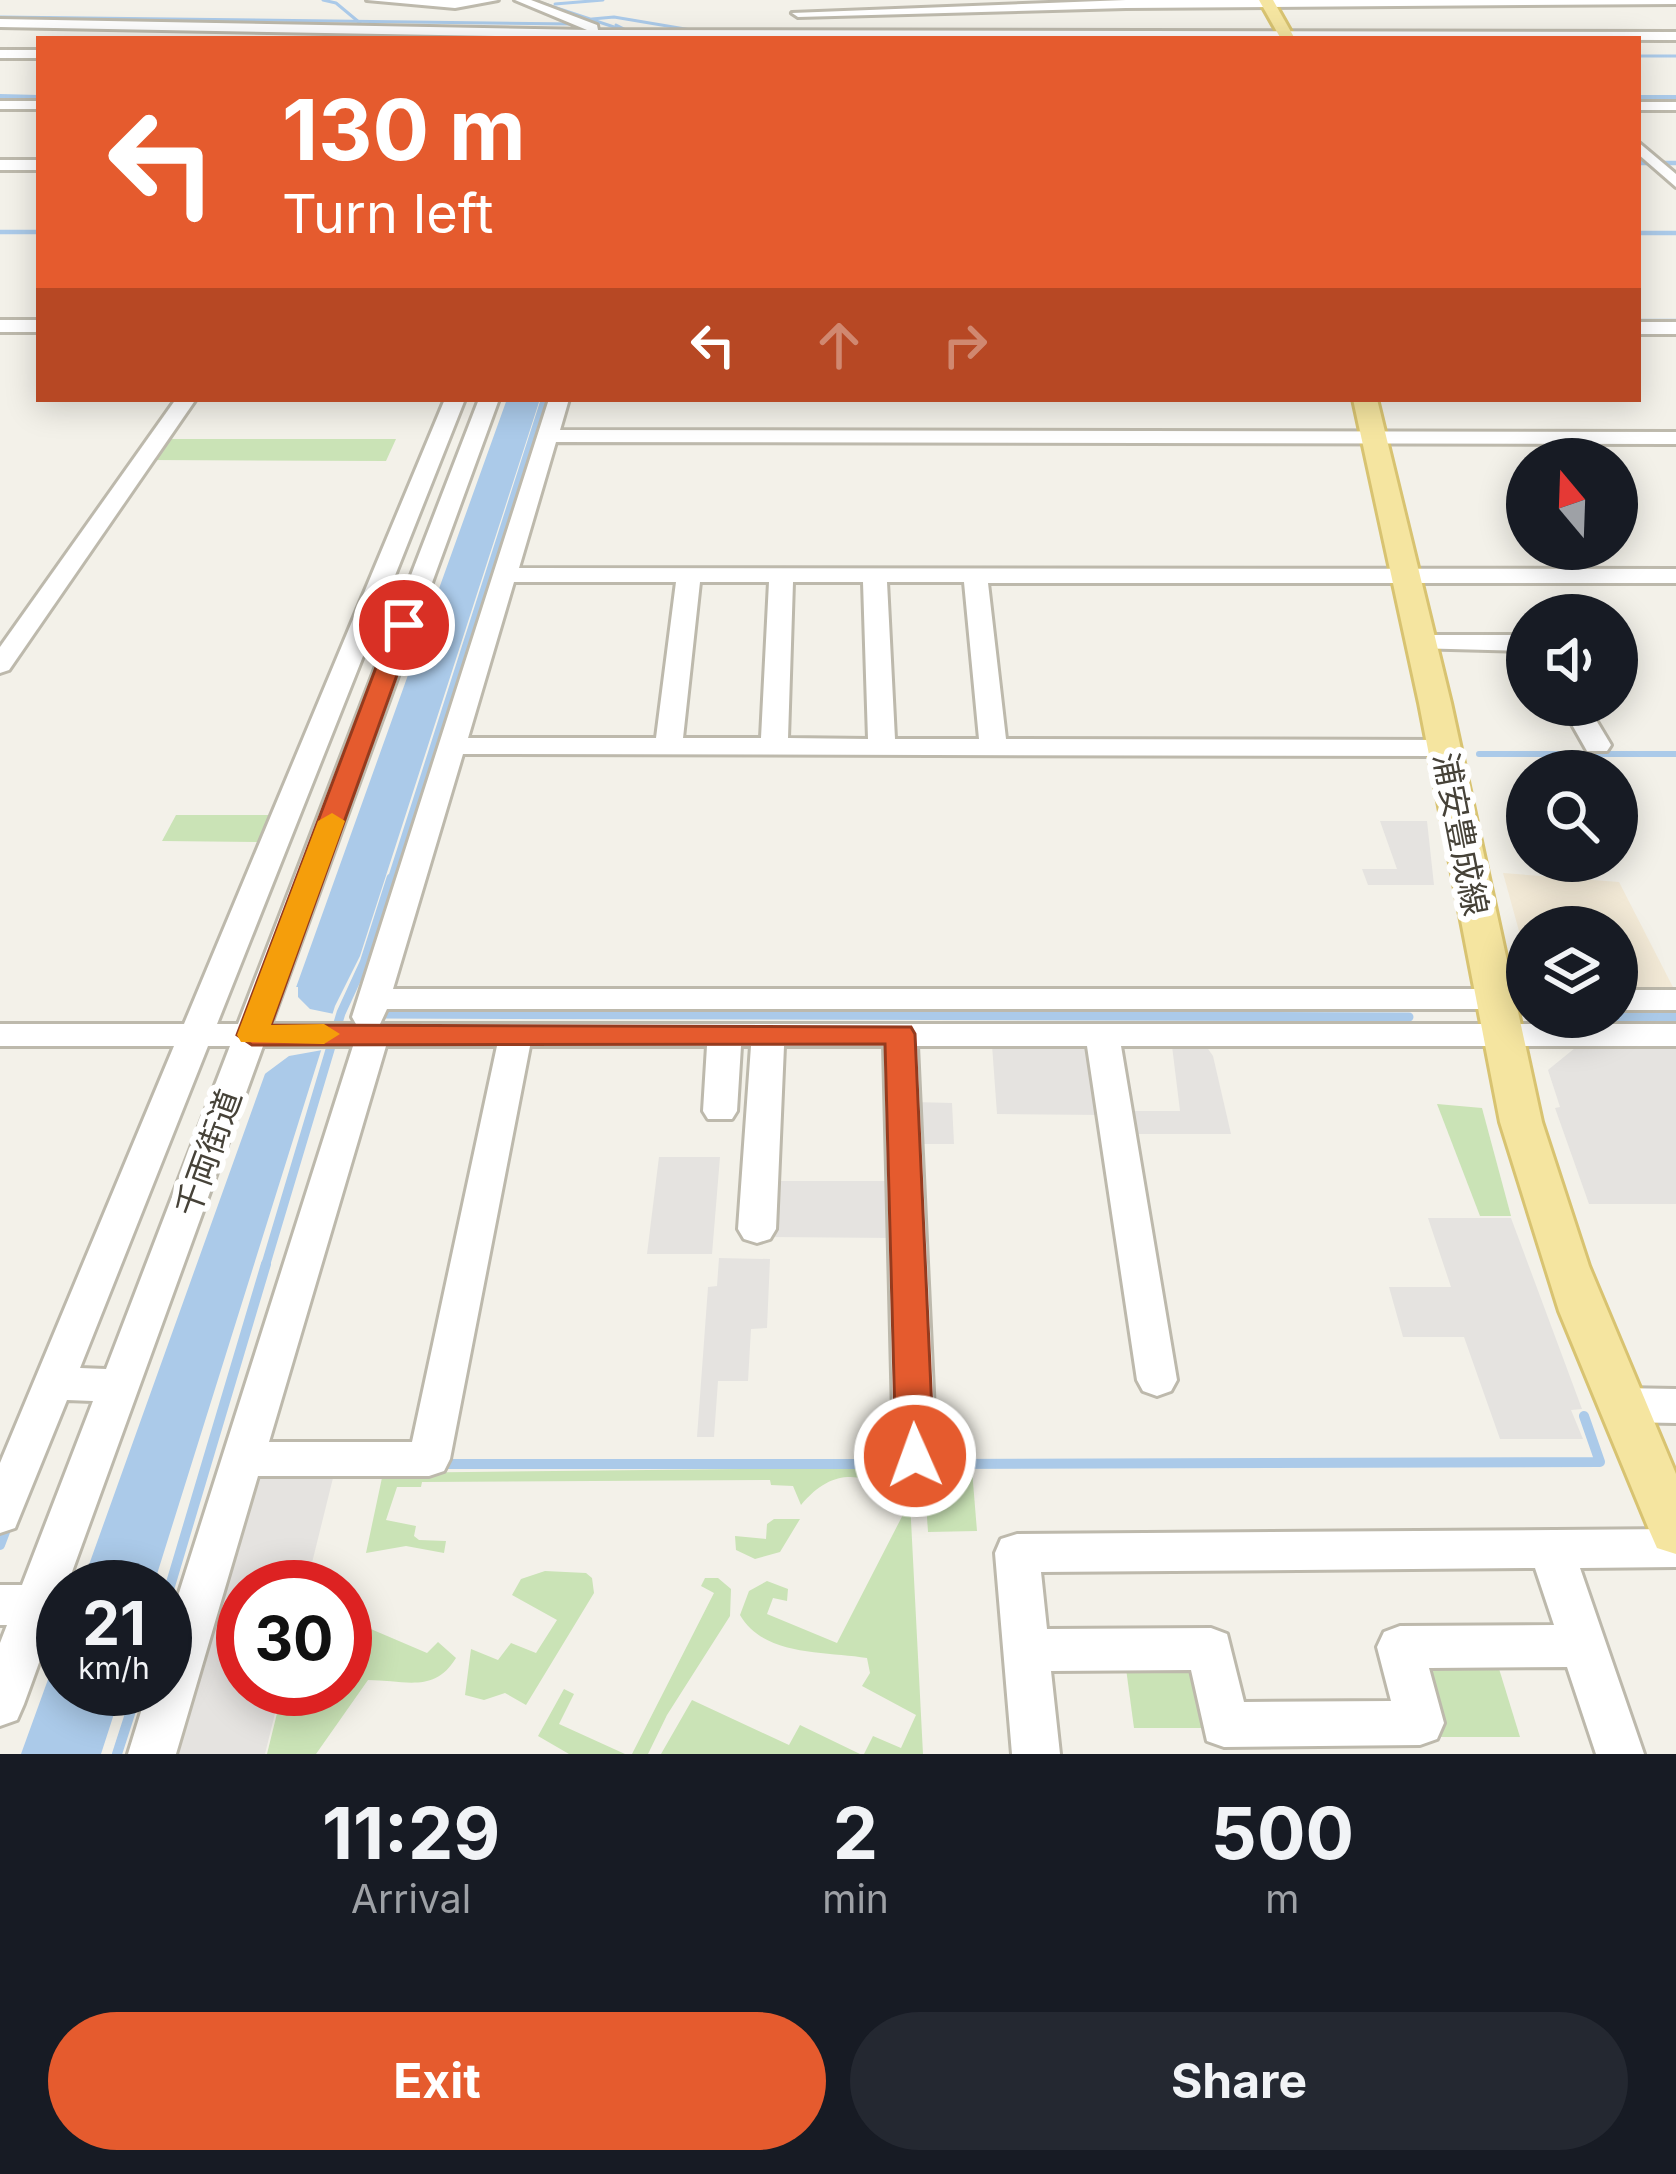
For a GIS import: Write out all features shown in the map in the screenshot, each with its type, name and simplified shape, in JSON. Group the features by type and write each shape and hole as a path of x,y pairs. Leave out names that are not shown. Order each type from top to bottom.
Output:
{"main road":[{"path":"1267,2 1286,36"},
{"name":"浦安豊成線","path":"1367,402 1402,576 1422,643 1506,1007"},
{"name":"浦安豊成線","path":"1512,1038 1536,1175 1621,1406 1676,1532"}],"street":[{"path":"373,0 454,4 492,0"},
{"path":"541,2 570,1"},
{"path":"805,36 795,7 937,10 1267,2 1676,1"},
{"path":"541,2 608,36"},
{"path":"1557,2 1565,13 1676,14"},
{"path":"1126,4 1130,36"},
{"path":"1224,4 1238,32"},
{"path":"1414,4 1438,35"},
{"path":"937,10 942,35"},
{"path":"514,23 582,22"},
{"path":"0,23 608,36 1238,32 1277,36"},
{"path":"1530,36 1579,30 1676,38"},
{"path":"1110,34 1130,36"},
{"path":"1326,34 1463,36"},
{"path":"1641,40 1676,38"},
{"path":"0,54 36,54"},
{"path":"1641,102 1676,102"},
{"path":"0,105 36,105"},
{"path":"0,165 36,165"},
{"path":"1652,165 1676,166"},
{"path":"1652,165 1676,182"},
{"path":"1641,317 1676,317"},
{"path":"1641,328 1676,328"},
{"path":"0,664 184,402"},
{"name":"千両街道","path":"0,1704 18,1606 122,1385 264,1035 288,939 344,787 342,715 454,425 485,402"},
{"path":"152,1754 363,1025 455,746 558,402"},
{"path":"548,436 1676,438"},
{"path":"506,575 1676,576"},
{"path":"669,746 689,575"},
{"path":"774,747 781,576"},
{"path":"875,576 882,747"},
{"path":"975,576 992,747"},
{"path":"1422,643 1506,632"},
{"path":"0,1515 66,1385 296,787 342,715"},
{"path":"1587,726 1598,745"},
{"path":"455,746 1444,748"},
{"path":"296,787 344,787"},
{"path":"234,939 288,939"},
{"path":"1638,1000 1676,1000"},
{"path":"363,1025 515,1034 900,1034 972,1016 1102,1034 1506,1011"},
{"path":"0,1036 264,1035 363,1025 1506,1011"},
{"path":"1638,1030 1676,1035"},
{"path":"240,1459 429,1459 515,1034"},
{"path":"719,1112 724,1034"},
{"path":"757,1229 768,1034"},
{"path":"900,1034 915,1456"},
{"path":"1102,1034 1157,1380"},
{"path":"66,1385 122,1385"},
{"path":"1621,1406 1676,1406"},
{"path":"1036,1754 1017,1553 1676,1548"},
{"path":"1551,1549 1620,1754"},
{"path":"1026,1650 1210,1649 1224,1725 1420,1724 1400,1647 1584,1646"}],"shaded area":[{"path":"1380,821 1427,821 1434,885 1368,885 1362,869 1397,869"},
{"path":"1503,873 1506,882 1619,882 1631,906 1512,906"},
{"path":"1638,919 1676,993 1638,993"},
{"path":"992,1045 1095,1047 1104,1115 997,1114"},
{"path":"1172,1046 1206,1046 1213,1056 1231,1134 1129,1134 1125,1111 1180,1111"},
{"path":"1575,1048 1676,1048 1676,1204 1589,1204 1555,1108 1560,1107 1548,1070"},
{"path":"914,1102 952,1103 954,1144 915,1144"},
{"path":"659,1157 720,1157 712,1254 647,1254"},
{"path":"775,1181 893,1181 894,1238 772,1237"},
{"path":"1428,1218 1511,1218 1582,1409 1571,1410 1583,1439 1500,1439 1464,1337 1403,1337 1389,1287 1451,1287"},
{"path":"719,1258 770,1259 767,1328 751,1329 748,1381 718,1381 714,1437 697,1437 708,1287 717,1286"},
{"path":"334,1474 313,1560 228,1560 253,1475"},
{"path":"216,1602 216,1716 274,1716 265,1754 172,1754 183,1716 192,1716 192,1685"}],"green space":[{"path":"165,439 396,439 386,461 150,460"},
{"path":"176,815 275,815 263,842 162,841"},
{"path":"1437,1104 1482,1108 1511,1216 1480,1216"},
{"path":"908,1467 909,1497 852,1477 827,1483 801,1505 793,1486 771,1485 770,1480 422,1482 421,1487 397,1487 386,1520 416,1526 414,1536 419,1540 446,1541 444,1553 406,1546 366,1553 383,1473"},
{"path":"972,1470 977,1531 928,1532 924,1471"},
{"path":"910,1501 923,1754 864,1754 873,1736 901,1748 916,1715 862,1686 870,1673 867,1658 780,1645 751,1629 740,1615 749,1591 767,1581 788,1589 787,1601 773,1598 767,1614 837,1643"},
{"path":"774,1519 800,1519 780,1552 755,1559 736,1550 735,1536 766,1539 767,1524"},
{"path":"545,1571 586,1573 592,1578 594,1593 526,1705 505,1693 484,1700 465,1695 471,1649 498,1660 511,1643 536,1653 557,1620 512,1595 521,1579"},
{"path":"705,1578 718,1578 731,1589 730,1616 648,1754 632,1754 714,1593 701,1586"},
{"path":"372,1630 427,1653 438,1642 456,1658 438,1677 406,1683 372,1680"},
{"path":"1496,1659 1520,1737 1436,1737 1418,1669"},
{"path":"1125,1661 1192,1666 1209,1728 1134,1728"},
{"path":"564,1689 574,1694 559,1724 625,1754 569,1754 538,1736"},
{"path":"692,1700 789,1745 800,1725 860,1754 661,1754"},
{"path":"276,1716 343,1716 316,1754 267,1754"}],"water":[{"path":"506,402 539,402 360,956 335,1006 161,1560 91,1560"},
{"path":"36,1713 113,1716 101,1754 21,1754"}],"pier":[{"path":"293,987 298,987 298,997 310,1009 339,1015 328,1049 289,1056 258,1079"}],"waterway":[{"path":"323,0 336,3 358,21"},
{"path":"533,0 617,28"},
{"path":"555,4 603,0"},
{"path":"0,17 358,21"},
{"path":"592,19 614,17 697,31"},
{"path":"358,21 574,24"},
{"path":"616,25 638,36"},
{"path":"1641,56 1676,56"},
{"path":"0,100 36,101"},
{"path":"1641,101 1676,101"},
{"path":"1641,163 1676,163"},
{"path":"0,232 36,232"},
{"path":"1641,233 1676,233"},
{"path":"0,320 36,320"},
{"path":"1641,321 1676,321"},
{"path":"390,881 543,402"},
{"path":"1479,754 1676,754"},
{"path":"265,1267 341,1013 364,963 391,878"},
{"path":"379,1014 1409,1017"},
{"path":"1638,1017 1676,1017"},
{"path":"178,1560 266,1264"},
{"path":"922,1464 1600,1462 1584,1416"},
{"path":"446,1464 907,1464"},
{"path":"0,1545 8,1524"},
{"path":"117,1754 129,1716"}],"slow traffic":[{"path":"324,1034 252,1035 332,821"}],"route":[{"path":"404,625 252,1035 900,1034 915,1456"}]}
